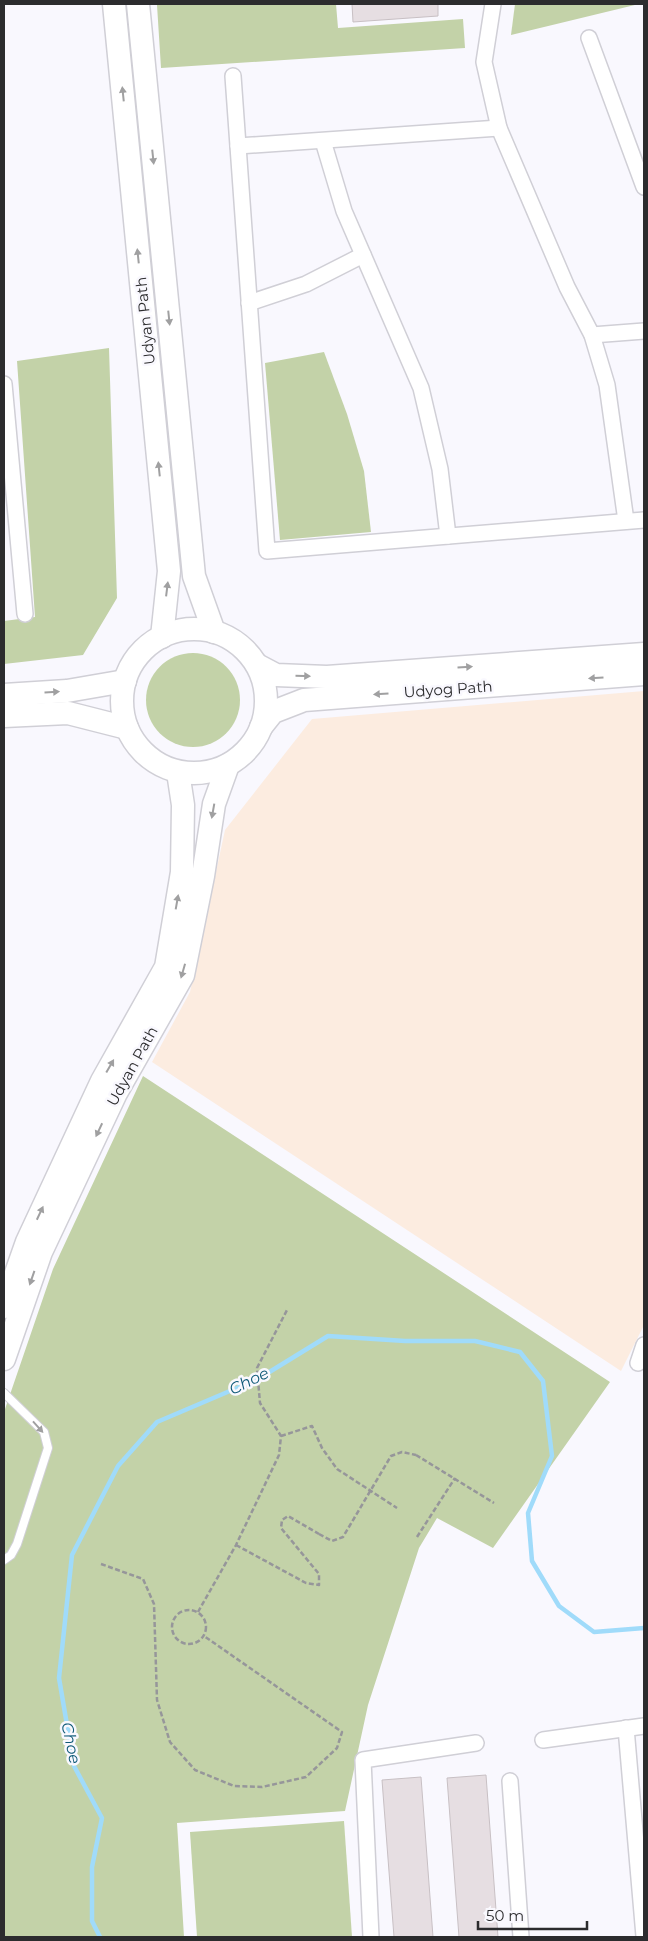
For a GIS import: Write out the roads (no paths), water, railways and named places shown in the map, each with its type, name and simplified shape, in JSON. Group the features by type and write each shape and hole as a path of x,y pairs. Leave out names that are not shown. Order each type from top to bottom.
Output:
{"main road":[{"name":"Udyan Path","path":"114,4 170,571 162,637"},
{"name":"Udyan Path","path":"138,4 194,576 214,632"},
{"path":"187,630 214,632 234,641 257,665 263,680 266,696 265,712 261,727 251,745 237,760 204,773 178,772 162,766 148,756 136,743 127,728 122,704 125,681 143,651 162,637 187,630"},
{"name":"Udyog Path","path":"257,665 276,675 326,677 644,654"},
{"name":"Udyog Path","path":"261,727 273,712 304,700 644,674"},
{"path":"4,695 67,691 125,681"},
{"path":"4,716 68,713 127,728"},
{"name":"Udyan Path","path":"4,1359 41,1252 116,1093 182,975 203,876 214,804 228,765"},
{"name":"Udyan Path","path":"4,1307 27,1242 102,1081 166,968 182,872 183,805 178,772"}],"street":[{"path":"493,4 484,62 500,128 567,287 592,335 607,385 626,521"},
{"path":"589,38 644,187"},
{"path":"233,76 267,551 644,520"},
{"path":"238,146 500,128"},
{"path":"323,141 344,211 421,388 440,469 448,536"},
{"path":"249,303 306,284 363,255"},
{"path":"592,335 644,331"},
{"path":"4,384 25,614"},
{"path":"638,1363 644,1346"},
{"path":"542,1740 644,1726"},
{"path":"626,1728 644,1936"},
{"path":"371,1937 363,1760 476,1743"},
{"path":"510,1781 521,1937"}],"lane":[{"path":"4,1392 44,1432 48,1448 17,1544 11,1555 4,1560"}],"waterway":[{"name":"Choe","path":"100,1937 92,1921 92,1867 102,1818 74,1766 59,1678 72,1555 118,1466 157,1422 258,1379 328,1336 405,1341 475,1341 520,1352 543,1381 552,1456 528,1513 532,1561 559,1606 594,1632 644,1628"}]}
